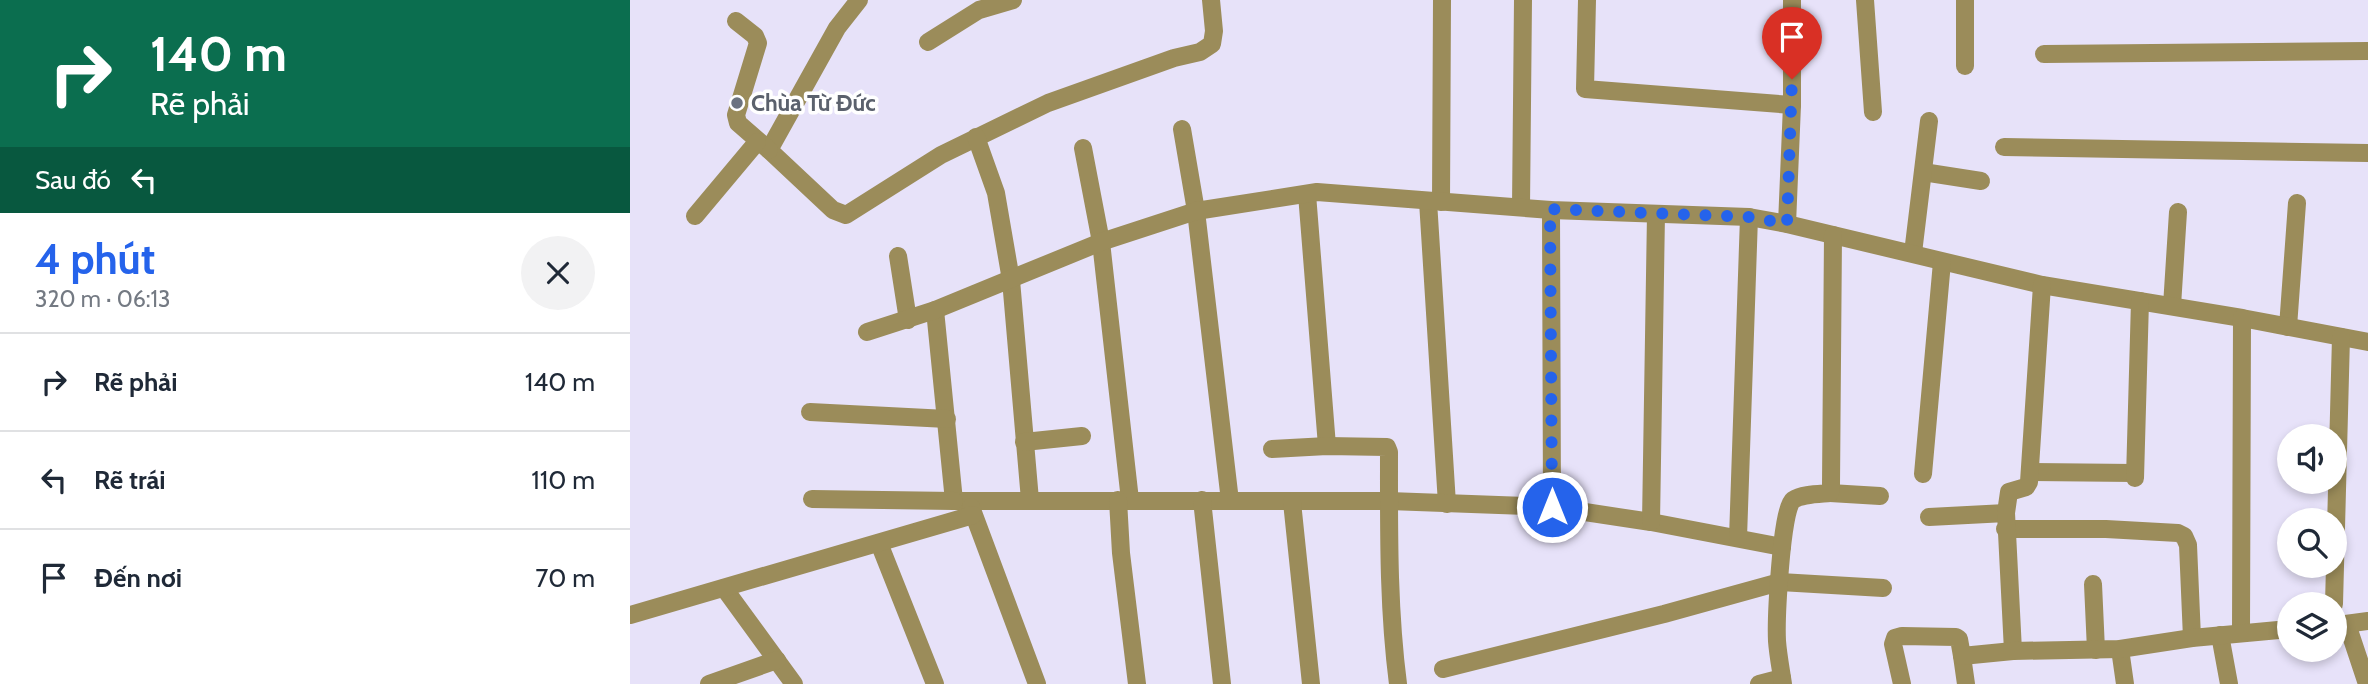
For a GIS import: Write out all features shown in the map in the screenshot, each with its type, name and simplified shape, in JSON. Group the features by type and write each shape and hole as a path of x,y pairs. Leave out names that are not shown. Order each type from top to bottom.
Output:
{"street":[{"path":"695,216 763,146 837,28 859,0"},
{"path":"928,42 979,10 1013,0"},
{"path":"736,20 755,36 758,43 736,115 737,123 833,210 846,215 941,155 976,137 1071,94 1174,58 1200,52 1212,44 1214,31 1211,0"},
{"path":"1442,0 1435,202 1447,504"},
{"path":"1521,207 1523,0"},
{"path":"1587,0 1585,89 1792,105"},
{"path":"1787,224 1792,105 1792,0"},
{"path":"1865,0 1873,113"},
{"path":"1965,0 1965,65"},
{"path":"2045,54 2368,51"},
{"path":"1913,253 1929,121"},
{"path":"1182,129 1196,211 1230,500"},
{"path":"976,137 996,193 1011,279 1030,500"},
{"path":"2004,147 2368,153"},
{"path":"1083,148 1101,243 1124,500 1121,553 1137,684"},
{"path":"1923,172 1981,181"},
{"path":"867,332 908,320 1101,243 1196,211 1307,194 1339,193 1550,209 1749,217 2042,285 2368,342"},
{"path":"1307,194 1327,446"},
{"path":"2288,327 2297,203"},
{"path":"1550,209 1552,507"},
{"path":"2172,306 2178,212"},
{"path":"1651,522 1656,214"},
{"path":"1738,538 1749,217"},
{"path":"1830,493 1833,235"},
{"path":"898,256 908,320"},
{"path":"1923,474 1942,262"},
{"path":"2013,651 2005,521 2009,492 2028,485 2042,285"},
{"path":"2030,472 2135,475 2140,301"},
{"path":"935,310 947,419 966,506 1037,684"},
{"path":"2241,633 2242,318"},
{"path":"2334,592 2340,337"},
{"path":"810,412 947,419"},
{"path":"1024,442 1082,436"},
{"path":"1272,449 1387,447 1392,634 1398,684"},
{"path":"1759,684 1783,681 1777,640 1782,547 1788,507 1792,501 1801,498 1830,493 1880,496"},
{"path":"812,499 966,506 1030,500 1230,500 1389,501 1552,507 1651,522 1782,547"},
{"path":"1202,500 1222,684"},
{"path":"1292,502 1311,684"},
{"path":"630,615 879,543 966,506"},
{"path":"1929,517 2178,533 2184,536 2188,545 2192,638"},
{"path":"879,543 935,684"},
{"path":"1443,670 1780,582 1883,588"},
{"path":"2093,584 2096,650"},
{"path":"724,588 794,684"},
{"path":"2347,624 2368,621"},
{"path":"1962,656 2013,651 2120,649 2192,638 2277,630"},
{"path":"2220,635 2229,684"},
{"path":"1902,684 1893,644 1895,638 1902,636 1959,639 1966,684"},
{"path":"2347,639 2367,684"},
{"path":"2120,649 2125,684"},
{"path":"709,684 777,660"}],"place":[{"name":"Chùa Từ Đức","path":"737,103"}],"route":[{"path":"1552,507 1550,209 1749,217 1787,224 1792,79"}]}
